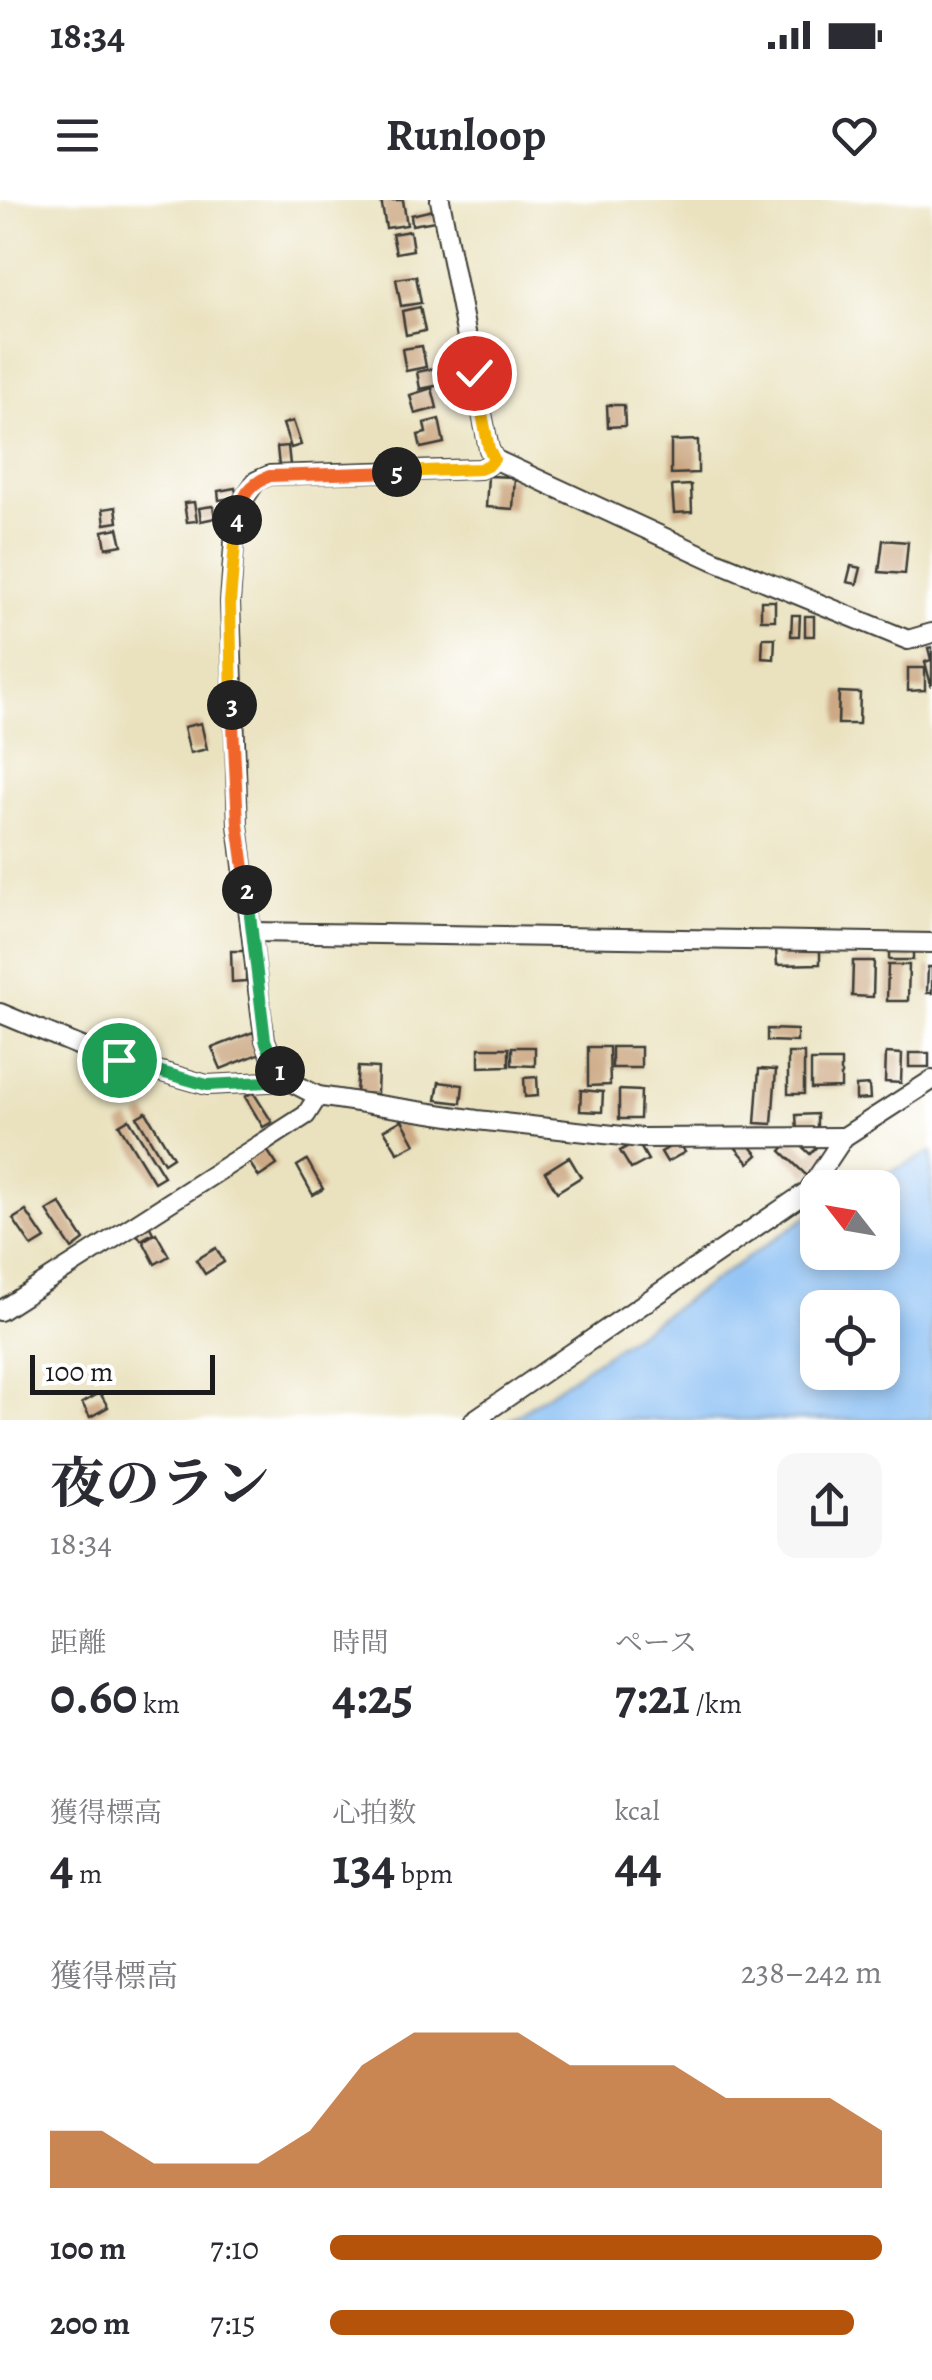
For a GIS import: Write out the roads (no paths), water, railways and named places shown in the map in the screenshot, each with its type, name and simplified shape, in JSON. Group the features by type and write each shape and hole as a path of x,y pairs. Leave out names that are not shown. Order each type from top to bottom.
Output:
{"street":[{"path":"440,200 494,459 713,560 897,636 908,640 932,632"},
{"path":"494,459 480,469 270,476 256,481 240,505 234,531 230,602 238,824 265,1040 274,1063 289,1081 318,1096 477,1120 640,1138 844,1137"},
{"path":"252,932 932,944"},
{"path":"0,1013 99,1054 207,1085 289,1081"},
{"path":"474,1420 808,1191 844,1137 932,1080"},
{"path":"0,1311 306,1115 318,1096"}],"water":[{"path":"932,1152 932,1420 510,1420 800,1222 800,1270 900,1270 900,1170 894,1170"}]}
